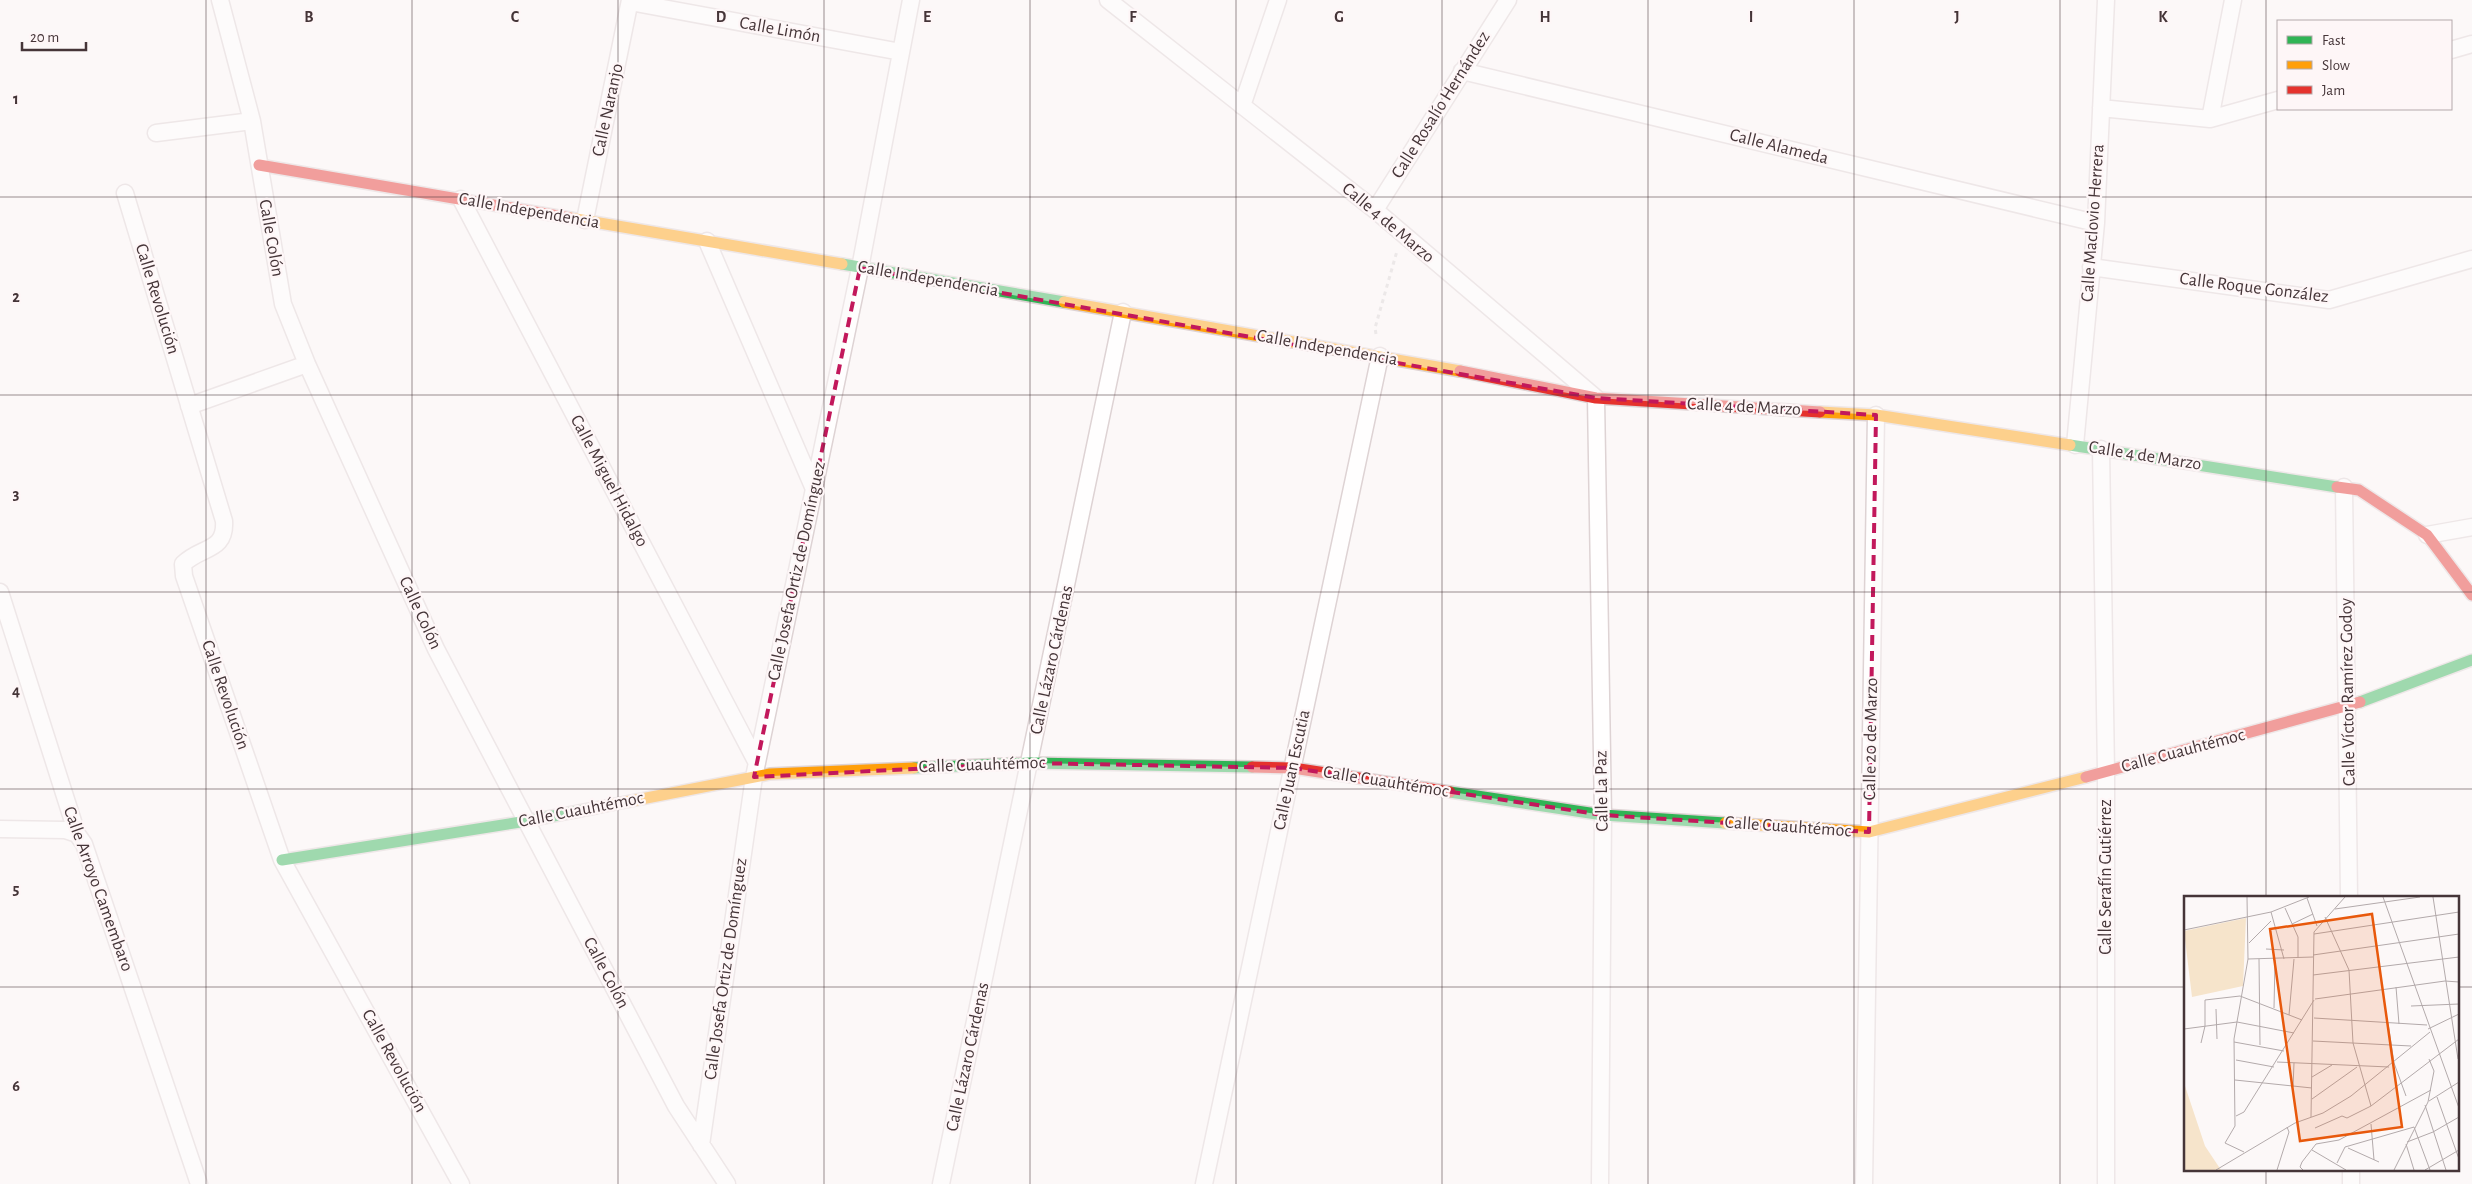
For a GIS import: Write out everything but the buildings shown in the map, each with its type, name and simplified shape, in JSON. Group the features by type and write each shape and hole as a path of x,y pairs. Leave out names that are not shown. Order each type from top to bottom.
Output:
{"street":[{"name":"Calle Colón","path":"220,0 252,121 283,304 307,364 436,649 676,1106 727,1184"},
{"name":"Calle Josefa Ortiz de Domínguez","path":"701,1145 755,770 860,268 911,0"},
{"name":"Calle 4 de Marzo","path":"1108,0 1375,210 1596,398 1876,415 2359,490 2427,535 2472,595"},
{"path":"1242,106 1278,0"},
{"name":"Calle Rosalío Hernández","path":"1375,210 1508,0"},
{"name":"Calle Maclovio Herrera","path":"2075,445 2096,223 2103,0"},
{"path":"2210,119 2232,0"},
{"name":"Calle Limón","path":"630,1 901,52"},
{"name":"Calle Naranjo","path":"585,220 630,1"},
{"path":"2452,50 2472,44"},
{"name":"Calle Alameda","path":"1462,71 2096,223"},
{"path":"2101,108 2210,119 2277,100"},
{"path":"156,133 252,121"},
{"name":"Calle Independencia","path":"259,165 1380,356 1596,398"},
{"name":"Calle Revolución","path":"125,193 224,521 225,533 217,544 190,557 183,564 184,576 282,860 461,1184"},
{"name":"Calle Miguel Hidalgo","path":"461,199 755,770"},
{"path":"707,241 814,489"},
{"name":"Calle Roque González","path":"2092,267 2329,300 2472,259"},
{"name":"Calle Lázaro Cárdenas","path":"941,1184 1031,763 1123,312"},
{"name":"Calle Juan Escutia","path":"1204,1184 1380,356"},
{"path":"189,406 307,364"},
{"name":"Calle La Paz","path":"1596,398 1603,815 1600,1184"},
{"name":"Calle 20 de Marzo","path":"1864,1184 1876,415"},
{"name":"Calle Serafín Gutiérrez","path":"2101,449 2106,772 2106,1184"},
{"name":"Calle Víctor Ramírez Godoy","path":"2344,487 2350,896"},
{"path":"2427,535 2472,527"},
{"name":"Calle Arroyo Camembaro","path":"0,592 77,834 84,844 199,1184"},
{"name":"Calle Cuauhtémoc","path":"282,860 527,821 755,770 770,774 1031,763 1293,768 1603,815 1869,832 2106,772 2348,706 2472,660"},
{"path":"0,829 65,830 77,834"}],"path":[{"path":"1380,356 1375,328 1402,234"}],"highlighted area":[{"path":"860,268 1596,398 1876,415 1869,832 1603,815 1293,768 1031,763 754,777"}],"traffic: fast":[{"path":"842,264 1064,302"},
{"path":"2070,445 2337,487"},
{"path":"2360,702 2472,660"},
{"path":"914,768 1031,763 1252,767"},
{"path":"1450,792 1603,815 1725,823"},
{"path":"282,860 527,821 595,808"}],"traffic: slow":[{"path":"570,218 842,264"},
{"path":"1064,302 1460,371"},
{"path":"1820,412 1876,415 2070,445"},
{"path":"595,808 770,774 914,768"},
{"path":"1725,823 1869,832 2086,777"}],"traffic: jam":[{"path":"259,165 570,218"},
{"path":"1460,371 1596,398 1820,412"},
{"path":"2337,487 2359,490 2427,535 2472,595"},
{"path":"2086,777 2360,702"},
{"path":"1252,767 1293,768 1450,792"}]}
